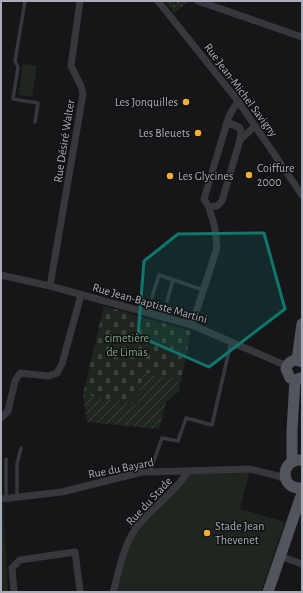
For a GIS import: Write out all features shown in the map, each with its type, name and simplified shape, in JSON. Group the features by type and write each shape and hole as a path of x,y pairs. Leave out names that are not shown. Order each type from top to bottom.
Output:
{"main road":[{"path":"268,592 297,505 296,475 292,443 293,399 299,379 288,375 287,366 291,361 300,361 302,324"}],"street":[{"name":"Rue Désiré Walter","path":"50,286 82,104 82,86 71,66 80,1"},
{"name":"Rue Jean-Michel Savigny","path":"158,1 238,101 302,194"},
{"path":"198,1 302,37"},
{"path":"192,325 217,248 215,228 209,208 204,199 229,116 238,101"},
{"path":"209,208 217,206 222,201 240,140 240,128 232,124 226,125"},
{"path":"240,140 255,126"},
{"name":"Rue Jean-Baptiste Martini","path":"1,275 81,294 192,325 287,366"},
{"path":"1,418 8,411 15,381 20,373 49,376 57,373 62,364 81,294"},
{"name":"Rue du Bayard","path":"4,499 62,492 142,472 250,469 270,474 296,475"},
{"name":"Rue du Stade","path":"113,592 128,541 136,528 150,512 181,483 188,471"},
{"path":"270,474 296,475"},
{"path":"14,592 12,568 20,560 75,552 80,590"},
{"path":"280,556 302,564"}],"lane":[{"path":"25,1 15,61 18,67 13,99 38,103 35,122"},
{"path":"152,297 159,276 203,290"},
{"path":"167,301 173,280"},
{"path":"150,472 162,438 178,441 186,418 212,425 231,342"},
{"path":"17,497 17,464 21,448"},
{"path":"4,499 6,459"}],"highlighted area":[{"path":"264,233 285,309 209,367 138,336 144,261 178,234"}],"green space":[{"path":"165,1 189,1 174,13"},
{"path":"23,64 37,66 32,97 18,95"},
{"name":"cimetière de Limas","path":"104,306 191,331 181,381 144,372 137,404 83,395"},
{"path":"144,372 181,381 179,391 166,402 159,429 87,422 83,395 137,404"},
{"name":"Stade Jean Thevenet","path":"250,469 240,509 285,522 261,592 113,592 128,541 188,471"},
{"path":"1,504 3,504 8,592 1,592"}],"place":[{"name":"Les Jonquilles","path":"186,102"},
{"name":"Les Bleuets","path":"198,133"},
{"name":"Coiffure 2000","path":"249,175"},
{"name":"Les Glycines","path":"170,176"},
{"name":"Stade Jean Thevenet","path":"207,533"}]}
